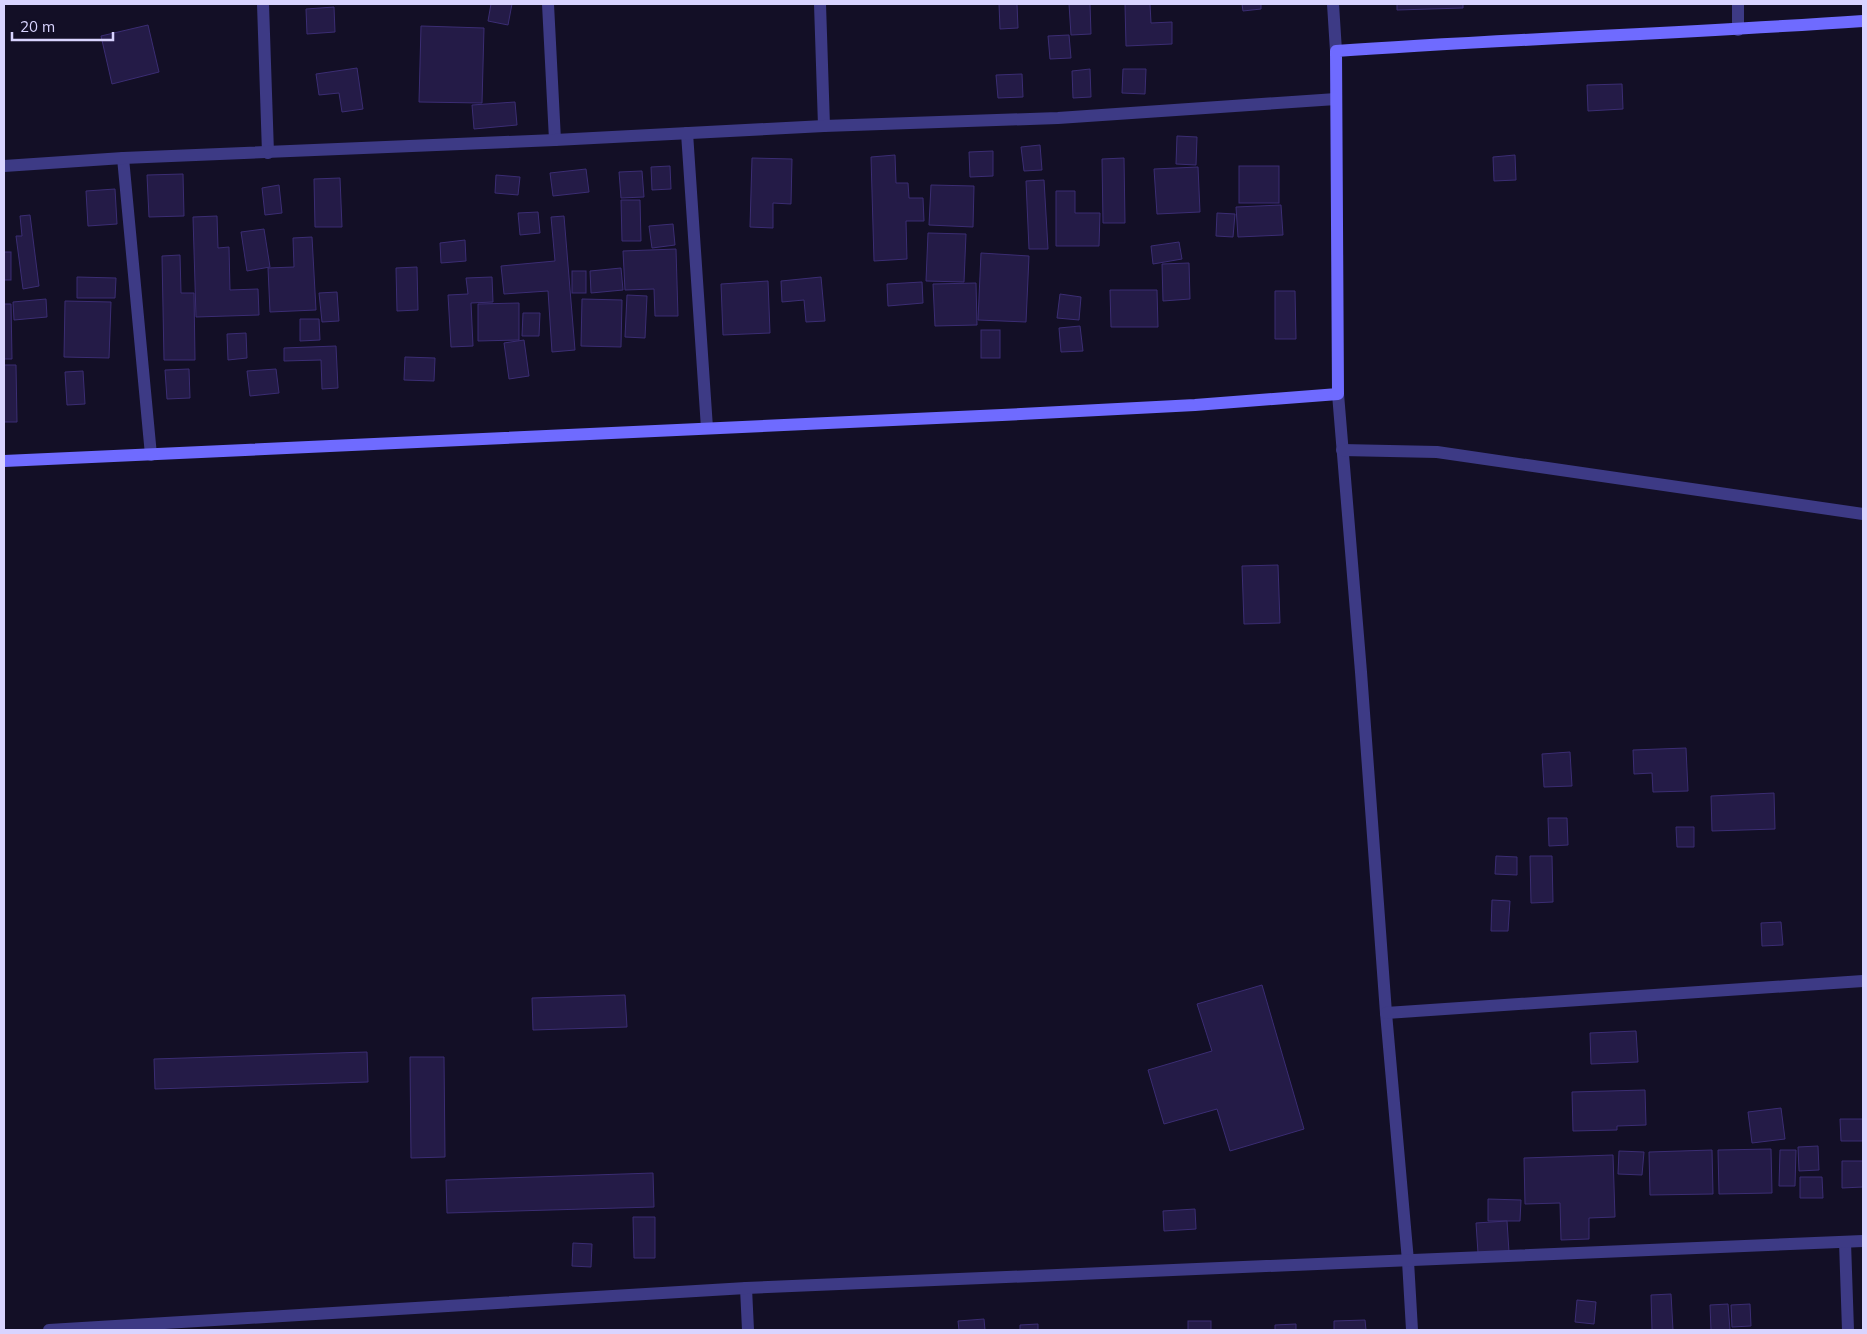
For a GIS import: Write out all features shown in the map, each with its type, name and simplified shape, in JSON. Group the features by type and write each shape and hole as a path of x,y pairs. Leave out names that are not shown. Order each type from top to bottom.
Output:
{"main road":[{"path":"4,461 1002,415 1338,394 1336,52 1467,42 1738,30 1863,21"}],"street":[{"path":"263,4 268,153"},
{"path":"548,4 555,140"},
{"path":"820,4 824,126"},
{"path":"1334,4 1336,52"},
{"path":"1738,4 1738,30"},
{"path":"4,166 123,158 555,140 824,126 1058,118 1336,99"},
{"path":"687,133 707,428"},
{"path":"123,158 151,455"},
{"path":"1338,394 1362,672 1386,1013 1408,1261 1412,1330"},
{"path":"1342,450 1437,452 1863,514"},
{"path":"1386,1013 1863,981"},
{"path":"48,1330 180,1327 746,1288 1863,1241"},
{"path":"1845,1242 1848,1330"},
{"path":"746,1288 748,1330"}],"building":[{"path":"491,4 512,4 508,25 488,21"},
{"path":"999,4 1017,4 1018,28 1000,29"},
{"path":"1069,4 1090,4 1091,34 1071,35"},
{"path":"1125,4 1150,4 1151,23 1172,22 1172,44 1126,46"},
{"path":"1242,4 1261,4 1261,9 1243,11"},
{"path":"1397,4 1463,4 1463,8 1397,10"},
{"path":"334,7 335,32 307,34 306,9"},
{"path":"148,25 159,72 112,84 101,36"},
{"path":"421,26 484,28 482,103 419,102"},
{"path":"1069,35 1071,58 1050,59 1048,36"},
{"path":"357,68 363,109 342,112 339,93 319,95 316,74"},
{"path":"1090,69 1091,97 1073,98 1072,71"},
{"path":"1123,69 1146,69 1145,94 1122,93"},
{"path":"1022,74 1023,97 998,98 996,75"},
{"path":"1622,84 1623,109 1588,111 1587,85"},
{"path":"515,102 517,125 474,129 472,105"},
{"path":"1177,136 1197,137 1196,165 1176,164"},
{"path":"1040,145 1042,170 1024,171 1021,147"},
{"path":"993,151 993,176 970,177 969,152"},
{"path":"895,155 896,183 908,183 909,198 923,198 924,221 906,221 907,259 874,261 871,157"},
{"path":"1515,155 1516,180 1494,181 1493,157"},
{"path":"752,158 792,159 791,204 773,203 773,228 750,227"},
{"path":"1124,158 1125,223 1103,223 1102,159"},
{"path":"670,166 671,189 652,190 651,167"},
{"path":"1239,166 1279,166 1279,203 1239,203"},
{"path":"1198,167 1200,212 1157,214 1154,169"},
{"path":"586,169 589,192 553,196 550,173"},
{"path":"642,171 644,197 621,198 619,172"},
{"path":"183,174 184,216 149,217 147,175"},
{"path":"496,175 520,177 518,195 495,193"},
{"path":"340,178 342,227 315,227 314,179"},
{"path":"1044,180 1048,249 1029,249 1026,181"},
{"path":"279,185 282,213 265,215 262,188"},
{"path":"931,185 974,186 973,227 929,225"},
{"path":"115,189 117,224 88,226 86,191"},
{"path":"1056,191 1075,191 1075,213 1100,213 1099,246 1056,246"},
{"path":"621,200 640,200 641,241 622,241"},
{"path":"1281,205 1283,235 1238,237 1236,207"},
{"path":"538,212 540,233 520,235 518,213"},
{"path":"1217,213 1235,214 1233,237 1216,236"},
{"path":"30,215 39,286 23,289 16,236 22,236 20,216"},
{"path":"217,216 218,248 229,247 230,290 258,289 259,315 196,317 193,217"},
{"path":"564,216 575,350 552,352 548,291 504,294 501,266 555,261 551,217"},
{"path":"673,224 675,245 652,248 649,226"},
{"path":"264,229 270,267 247,271 241,232"},
{"path":"928,233 966,234 964,282 926,281"},
{"path":"312,237 316,310 270,312 268,268 294,267 293,238"},
{"path":"465,240 466,261 441,263 440,243"},
{"path":"1179,242 1182,259 1153,264 1151,246"},
{"path":"676,249 678,316 655,316 654,289 625,290 623,251"},
{"path":"4,252 11,252 11,280 4,280"},
{"path":"981,253 1029,256 1026,322 978,320"},
{"path":"180,255 181,293 194,293 195,360 164,360 162,256"},
{"path":"1189,263 1190,299 1163,301 1162,264"},
{"path":"417,267 418,310 397,311 396,268"},
{"path":"621,268 623,290 591,293 590,271"},
{"path":"572,271 586,271 586,293 572,293"},
{"path":"77,277 116,278 115,298 77,298"},
{"path":"492,277 493,302 471,303 473,346 451,347 448,295 468,294 466,278"},
{"path":"821,277 825,321 806,322 804,300 782,302 781,281"},
{"path":"768,281 770,333 723,335 721,284"},
{"path":"922,282 923,303 888,306 887,284"},
{"path":"976,283 977,325 935,326 933,284"},
{"path":"1110,290 1157,290 1158,327 1111,327"},
{"path":"1275,291 1295,291 1296,339 1275,339"},
{"path":"337,292 339,321 322,322 319,293"},
{"path":"1060,294 1081,297 1079,320 1057,318"},
{"path":"627,295 647,296 645,338 625,337"},
{"path":"46,299 47,317 14,320 13,302"},
{"path":"582,299 622,300 621,347 581,346"},
{"path":"65,301 111,302 109,358 64,357"},
{"path":"519,303 519,340 478,341 478,304"},
{"path":"4,304 11,304 12,359 4,359"},
{"path":"523,313 540,313 539,336 522,336"},
{"path":"300,319 319,319 320,340 300,341"},
{"path":"1080,326 1083,351 1061,352 1059,328"},
{"path":"981,330 1000,330 1000,358 981,358"},
{"path":"246,333 247,358 228,360 227,334"},
{"path":"524,340 529,376 509,379 504,343"},
{"path":"336,346 338,388 322,389 321,360 284,361 284,348"},
{"path":"405,357 435,358 434,381 404,380"},
{"path":"4,365 16,365 17,422 4,422"},
{"path":"189,369 190,398 167,399 165,370"},
{"path":"276,369 279,393 250,396 247,371"},
{"path":"83,371 85,404 67,405 65,372"},
{"path":"1278,565 1280,623 1244,624 1242,566"},
{"path":"1686,748 1688,791 1653,792 1652,773 1634,774 1633,750"},
{"path":"1570,752 1572,786 1544,787 1542,754"},
{"path":"1774,793 1775,829 1712,831 1711,796"},
{"path":"1548,818 1567,818 1568,845 1549,846"},
{"path":"1676,827 1694,827 1694,847 1677,847"},
{"path":"1496,856 1517,857 1517,875 1495,874"},
{"path":"1530,856 1552,856 1553,902 1531,903"},
{"path":"1492,900 1510,901 1508,931 1491,931"},
{"path":"1781,922 1783,945 1762,946 1761,923"},
{"path":"1262,985 1304,1129 1230,1151 1217,1109 1164,1124 1148,1070 1212,1051 1197,1004"},
{"path":"625,995 627,1027 533,1030 532,998"},
{"path":"1636,1031 1638,1062 1591,1064 1590,1033"},
{"path":"367,1052 368,1082 155,1089 154,1059"},
{"path":"410,1057 444,1057 445,1157 411,1158"},
{"path":"1645,1090 1646,1125 1617,1126 1617,1130 1573,1131 1572,1092"},
{"path":"1781,1108 1785,1139 1752,1143 1748,1112"},
{"path":"1840,1119 1863,1119 1863,1141 1841,1141"},
{"path":"1818,1146 1819,1170 1799,1171 1798,1147"},
{"path":"1771,1149 1772,1193 1719,1194 1718,1150"},
{"path":"1712,1150 1713,1194 1650,1195 1649,1152"},
{"path":"1780,1150 1796,1150 1795,1186 1779,1186"},
{"path":"1619,1151 1644,1152 1642,1175 1618,1174"},
{"path":"1613,1155 1615,1217 1589,1218 1589,1239 1561,1240 1560,1203 1525,1204 1524,1158"},
{"path":"1842,1161 1863,1161 1863,1187 1842,1188"},
{"path":"653,1173 654,1207 447,1213 446,1180"},
{"path":"1800,1177 1822,1177 1823,1198 1800,1198"},
{"path":"1488,1199 1521,1200 1520,1221 1488,1221"},
{"path":"1195,1209 1196,1229 1164,1231 1163,1211"},
{"path":"633,1217 655,1217 655,1258 634,1258"},
{"path":"1507,1221 1509,1252 1478,1253 1476,1223"},
{"path":"573,1243 592,1244 591,1267 572,1266"},
{"path":"1671,1294 1673,1330 1652,1330 1651,1295"},
{"path":"1577,1300 1596,1302 1594,1324 1575,1322"},
{"path":"1728,1304 1730,1330 1711,1330 1710,1305"},
{"path":"1750,1304 1751,1326 1732,1327 1731,1305"},
{"path":"984,1319 985,1330 959,1330 958,1321"},
{"path":"1365,1320 1366,1330 1334,1330 1334,1321"},
{"path":"1188,1321 1211,1321 1211,1330 1188,1330"},
{"path":"1038,1324 1038,1330 1020,1330 1020,1325"},
{"path":"1296,1324 1296,1330 1275,1330 1275,1325"}]}
